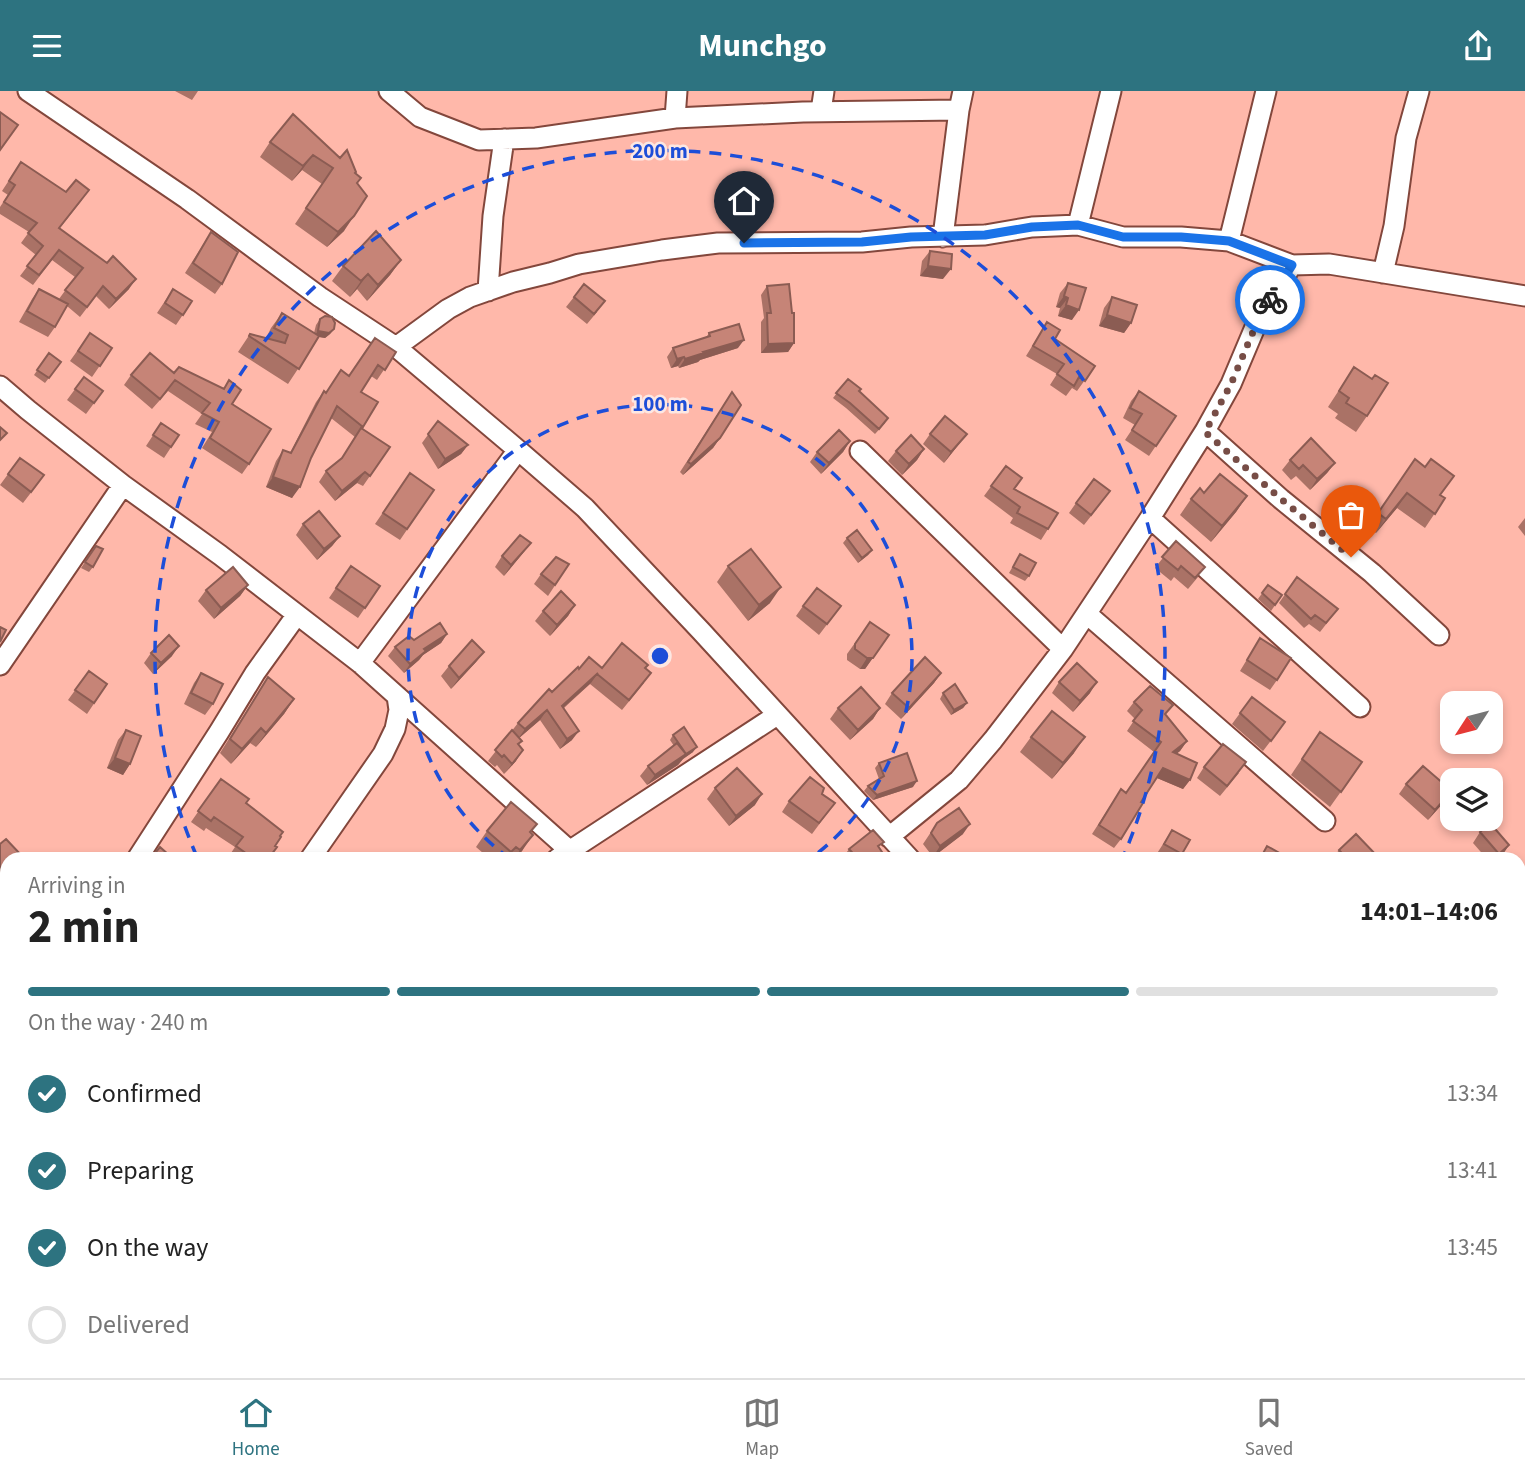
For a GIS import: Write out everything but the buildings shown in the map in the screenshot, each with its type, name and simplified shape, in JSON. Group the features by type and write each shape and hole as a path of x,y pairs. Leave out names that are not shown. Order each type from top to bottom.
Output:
{"street":[{"path":"28,91 187,199 320,297 396,347 585,508 903,852"},
{"path":"389,91 420,117 479,140 536,138 675,118 821,111 961,100 943,237"},
{"path":"675,118 677,91"},
{"path":"821,111 824,91"},
{"path":"1078,225 1111,91"},
{"path":"1229,241 1266,91"},
{"path":"1383,273 1394,226 1406,138 1419,91"},
{"path":"488,291 493,216 504,139"},
{"path":"396,347 448,309 470,297 579,264 718,243 862,242 911,237 985,235 1032,227 1078,225 1123,237 1181,237 1229,241 1292,265 1329,264 1525,296"},
{"path":"889,837 959,780 1063,649 1205,432 1231,384 1261,313 1292,265"},
{"path":"0,386 122,485 220,555 360,663 560,852"},
{"path":"1205,432 1281,499 1372,573 1439,635"},
{"path":"360,663 518,450"},
{"path":"860,451 1063,649"},
{"path":"0,666 122,485"},
{"path":"1150,518 1360,706"},
{"path":"1087,614 1325,821"},
{"path":"142,852 255,673 296,616"},
{"path":"315,852 383,754 395,730 399,710 397,696"},
{"path":"568,852 777,715"}],"way so far":[{"path":"1270,300 1261,313 1231,384 1205,432 1351,557"}],"route":[{"path":"744,243 862,242 911,237 985,235 1032,227 1078,225 1123,237 1181,237 1229,241 1292,265 1270,300"}]}
